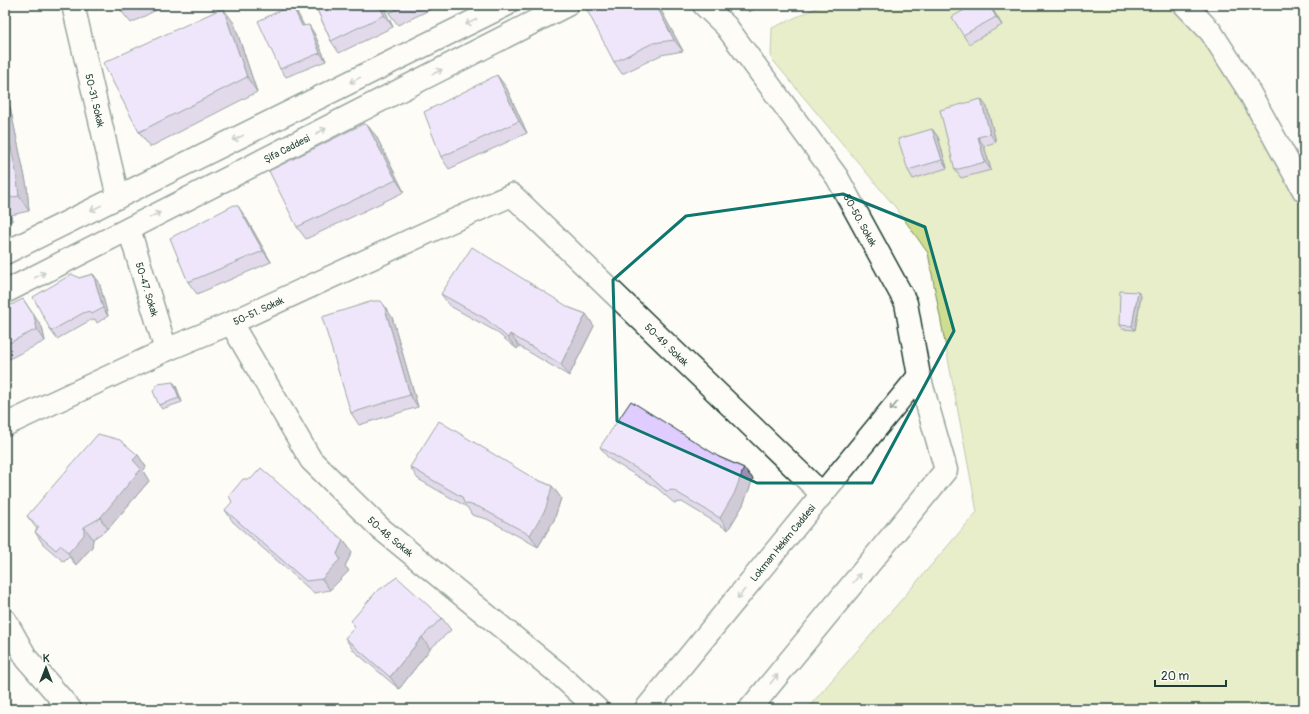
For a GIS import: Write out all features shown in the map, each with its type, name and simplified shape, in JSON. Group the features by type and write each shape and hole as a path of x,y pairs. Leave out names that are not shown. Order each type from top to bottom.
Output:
{"street":[{"name":"50-31. Sokak","path":"73,5 118,197"},
{"path":"5,253 506,5"},
{"name":"Şifa Caddesi","path":"5,292 567,5"},
{"name":"50-50. Sokak","path":"704,5 726,26 837,177 906,303 919,376 946,470 750,709"},
{"path":"1185,5 1211,32 1247,88 1304,191"},
{"name":"50-51. Sokak","path":"5,425 166,350 231,323 512,195"},
{"name":"50-49. Sokak","path":"512,195 822,494"},
{"name":"50-47. Sokak","path":"129,229 166,350"},
{"name":"50-48. Sokak","path":"231,323 311,460 380,528 560,674 597,709"},
{"name":"Lokman Hekim Caddesi","path":"646,709 919,376"},
{"path":"5,620 27,659 70,709"}],"highlighted area":[{"path":"843,194 925,227 954,331 872,483 757,483 617,421 613,280 686,216"}],"green space":[{"path":"823,5 1174,5 1209,40 1304,207 1304,709 807,709 977,512 928,253 896,208 771,58 772,28"}],"building":[{"path":"119,5 135,5 122,12"},
{"path":"292,5 302,26 309,25 320,53 280,69 258,21"},
{"path":"315,5 379,5 384,15 331,41"},
{"path":"385,5 406,5 389,13"},
{"path":"592,5 656,5 674,40 653,43 614,62 586,8"},
{"path":"973,5 989,5 996,17 963,35 952,17"},
{"path":"223,8 247,77 139,132 103,63"},
{"path":"497,75 519,121 441,157 424,112"},
{"path":"981,99 990,134 978,137 985,162 955,170 940,110"},
{"path":"5,120 16,172 19,196 5,199"},
{"path":"363,124 367,125 396,180 297,227 269,171"},
{"path":"932,129 942,160 908,170 898,139"},
{"path":"234,205 238,206 263,251 188,282 170,238"},
{"path":"472,247 570,308 586,314 561,364 510,334 508,338 486,319 441,294"},
{"path":"72,274 79,278 93,274 103,308 92,314 89,311 83,313 51,331 33,297"},
{"path":"1120,291 1138,292 1132,326 1119,325"},
{"path":"23,299 34,316 37,329 5,345 5,308"},
{"path":"373,301 381,301 384,305 410,395 351,413 322,317"},
{"path":"173,382 179,398 159,405 153,391 158,384"},
{"path":"631,401 719,457 744,468 734,494 720,518 673,490 666,491 649,476 600,447"},
{"path":"439,421 533,478 552,486 546,508 530,535 479,507 464,503 462,497 410,467"},
{"path":"98,434 120,440 138,455 133,460 141,469 100,518 84,527 84,535 68,553 61,545 56,550 35,532 39,527 27,516"},
{"path":"261,468 343,540 337,554 340,559 322,579 306,581 225,510 232,502 229,496 243,479 251,479"},
{"path":"397,577 442,618 422,637 390,677 345,638 355,627 351,621 376,592"}]}
